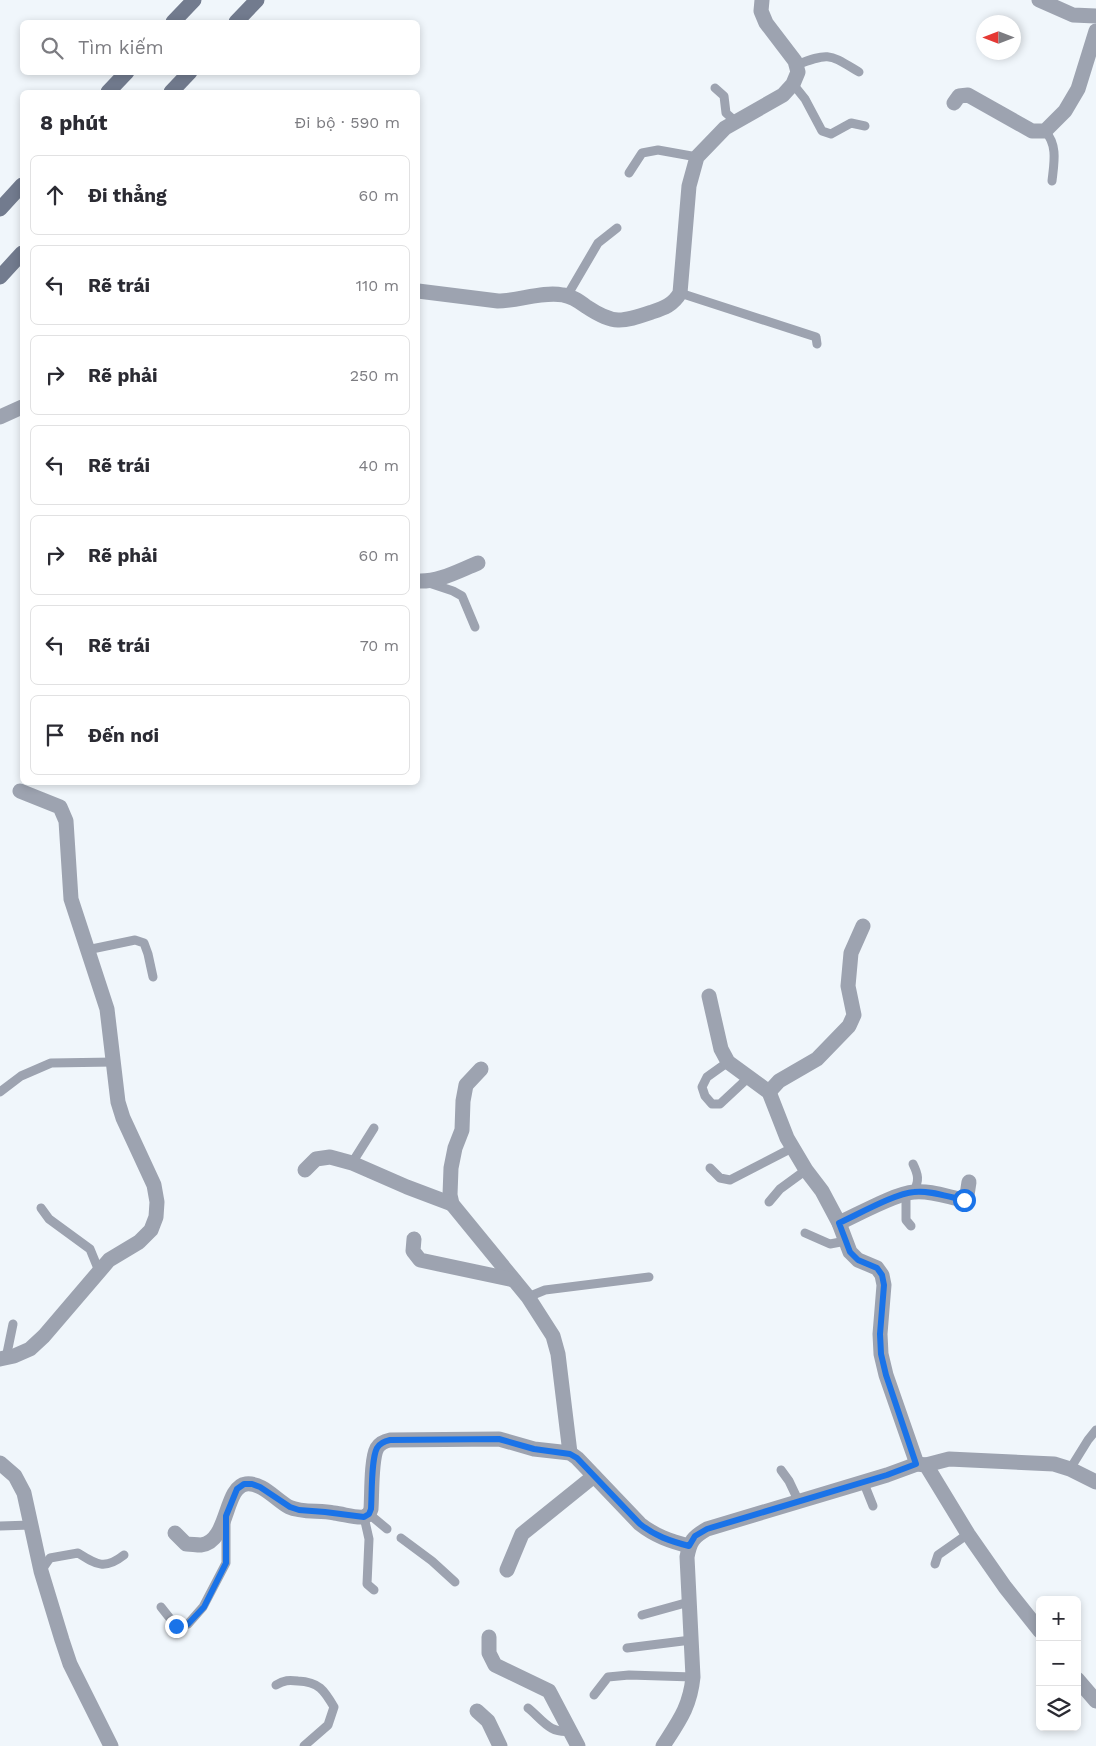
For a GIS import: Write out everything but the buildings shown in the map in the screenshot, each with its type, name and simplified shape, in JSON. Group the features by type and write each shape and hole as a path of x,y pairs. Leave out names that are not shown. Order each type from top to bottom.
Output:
{"main road":[{"path":"175,20 194,0"},
{"path":"238,20 257,0"},
{"path":"110,90 124,75"},
{"path":"173,90 187,75"},
{"path":"0,209 20,187"},
{"path":"0,277 20,255"}],"street":[{"path":"420,291 498,301 510,301 550,294 567,296 575,298 602,317 616,320 630,319 668,306 680,293 689,186 696,157 725,128 783,94 793,84 798,72 795,61 766,23 761,12 762,0"},
{"path":"1039,0 1073,15 1096,16"},
{"path":"954,103 959,96 968,94 1032,131 1045,131 1065,111 1078,89 1096,32"},
{"path":"0,417 20,407"},
{"path":"422,582 439,579 478,563"},
{"path":"3,1358 14,1356 30,1349 44,1336 109,1260 140,1242 150,1230 156,1217 157,1202 154,1185 123,1118 118,1102 107,1009 71,898 66,821 60,807 20,792"},
{"path":"769,1092 779,1081 817,1059 850,1026 854,1015 848,986 851,953 862,926"},
{"path":"709,996 719,1042 728,1062 769,1092 792,1148 822,1191 839,1223 850,1252 858,1260 877,1268 882,1275 884,1285 880,1334 881,1354 886,1375 921,1464 1005,1587 1036,1626"},
{"path":"481,1069 466,1084 463,1101 462,1130 454,1148 451,1168 450,1195 452,1204 528,1297 553,1336 556,1345 570,1454"},
{"path":"306,1170 316,1159 330,1158 352,1164 452,1204"},
{"path":"839,1223 910,1192 924,1192 964,1200 967,1196 970,1182"},
{"path":"414,1239 413,1251 420,1260 514,1280"},
{"path":"175,1533 186,1544 203,1545 214,1538 220,1530 237,1489 244,1484 260,1487 290,1507 299,1510 367,1516 371,1509 374,1456 382,1442 390,1440 499,1439 534,1449 570,1454 577,1458 650,1533 663,1539 689,1546"},
{"path":"663,1746 687,1707 691,1695 693,1677 687,1557 689,1546 695,1536 707,1529 798,1500 921,1464 949,1459 1054,1464 1070,1469 1096,1482"},
{"path":"0,1463 15,1476 24,1493 41,1571 70,1664 111,1746"},
{"path":"507,1570 522,1534 594,1476"},
{"path":"489,1637 489,1654 495,1665 549,1692 578,1746"},
{"path":"1081,1684 1096,1701"},
{"path":"477,1711 488,1721 500,1746"}],"lane":[{"path":"796,65 818,57 832,56 860,72"},
{"path":"793,84 805,99 822,131 831,134 851,123 865,126"},
{"path":"715,88 724,96 726,113 735,121"},
{"path":"1045,131 1050,137 1054,154 1052,181"},
{"path":"629,173 642,153 658,150 696,157"},
{"path":"567,296 598,243 617,228"},
{"path":"680,293 816,337 817,344"},
{"path":"422,582 462,596 474,627"},
{"path":"87,950 135,940 144,943 153,978"},
{"path":"0,1092 20,1076 51,1063 114,1062"},
{"path":"728,1062 707,1077 702,1087 705,1096 712,1104 720,1104 749,1077"},
{"path":"352,1164 374,1128"},
{"path":"710,1168 720,1178 730,1180 792,1148"},
{"path":"911,1226 906,1220 910,1192 918,1185 918,1174 913,1164"},
{"path":"768,1202 780,1189 806,1170"},
{"path":"41,1208 49,1219 90,1249 99,1271"},
{"path":"805,1233 830,1244 846,1241"},
{"path":"528,1297 545,1290 649,1277"},
{"path":"3,1358 12,1324"},
{"path":"1070,1469 1096,1430"},
{"path":"781,1470 789,1481 798,1500"},
{"path":"863,1481 873,1506"},
{"path":"161,1607 176,1626 188,1624 204,1607 226,1563 226,1516"},
{"path":"367,1516 387,1529"},
{"path":"367,1516 369,1539 367,1584 374,1590"},
{"path":"0,1526 31,1525"},
{"path":"935,1564 938,1555 968,1534"},
{"path":"400,1538 432,1561 454,1582"},
{"path":"41,1571 50,1558 78,1553 96,1565 113,1564 124,1555"},
{"path":"642,1615 689,1602"},
{"path":"627,1648 691,1640"},
{"path":"594,1695 608,1676 693,1677"},
{"path":"276,1685 284,1680 310,1681 324,1692 334,1707 328,1725 304,1746"},
{"path":"528,1708 550,1728 561,1732 571,1731"}],"route":[{"path":"176,1626 188,1624 204,1607 226,1563 226,1516 237,1489 244,1484 252,1484 260,1487 290,1507 299,1510 335,1513 358,1518 364,1517 369,1514 371,1509 374,1456 382,1442 390,1440 499,1439 534,1449 570,1454 577,1458 650,1533 663,1539 689,1546 695,1536 707,1529 798,1500 887,1475 916,1464 886,1375 881,1354 880,1334 884,1285 882,1275 877,1268 858,1260 850,1252 839,1223 906,1193 924,1192 964,1200"}]}
